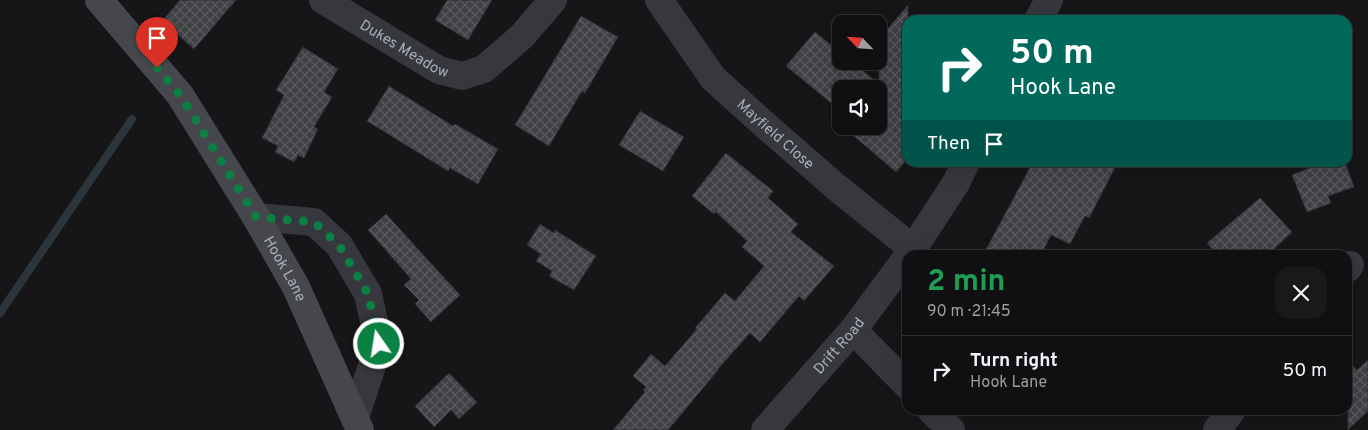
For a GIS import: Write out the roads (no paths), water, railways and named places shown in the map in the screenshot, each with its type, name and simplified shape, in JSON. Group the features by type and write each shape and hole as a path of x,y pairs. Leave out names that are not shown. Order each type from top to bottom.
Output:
{"street":[{"name":"Hook Lane","path":"99,0 180,95 256,217 296,287 357,424"},
{"name":"Dukes Meadow","path":"323,0 439,70 462,76 484,69 522,36 553,0"},
{"name":"Mayfield Close","path":"659,0 713,78 906,250"},
{"path":"1041,15 1049,0"},
{"name":"Drift Road","path":"913,250 956,183 964,167"},
{"path":"256,217 314,222 339,245 368,294 379,344 357,424"},
{"name":"Drift Road","path":"765,430 852,330 902,264"},
{"path":"852,330 902,380"},
{"path":"936,415 950,430"},
{"path":"1217,430 1228,415"}],"waterway":[{"path":"0,313 132,119"}]}
